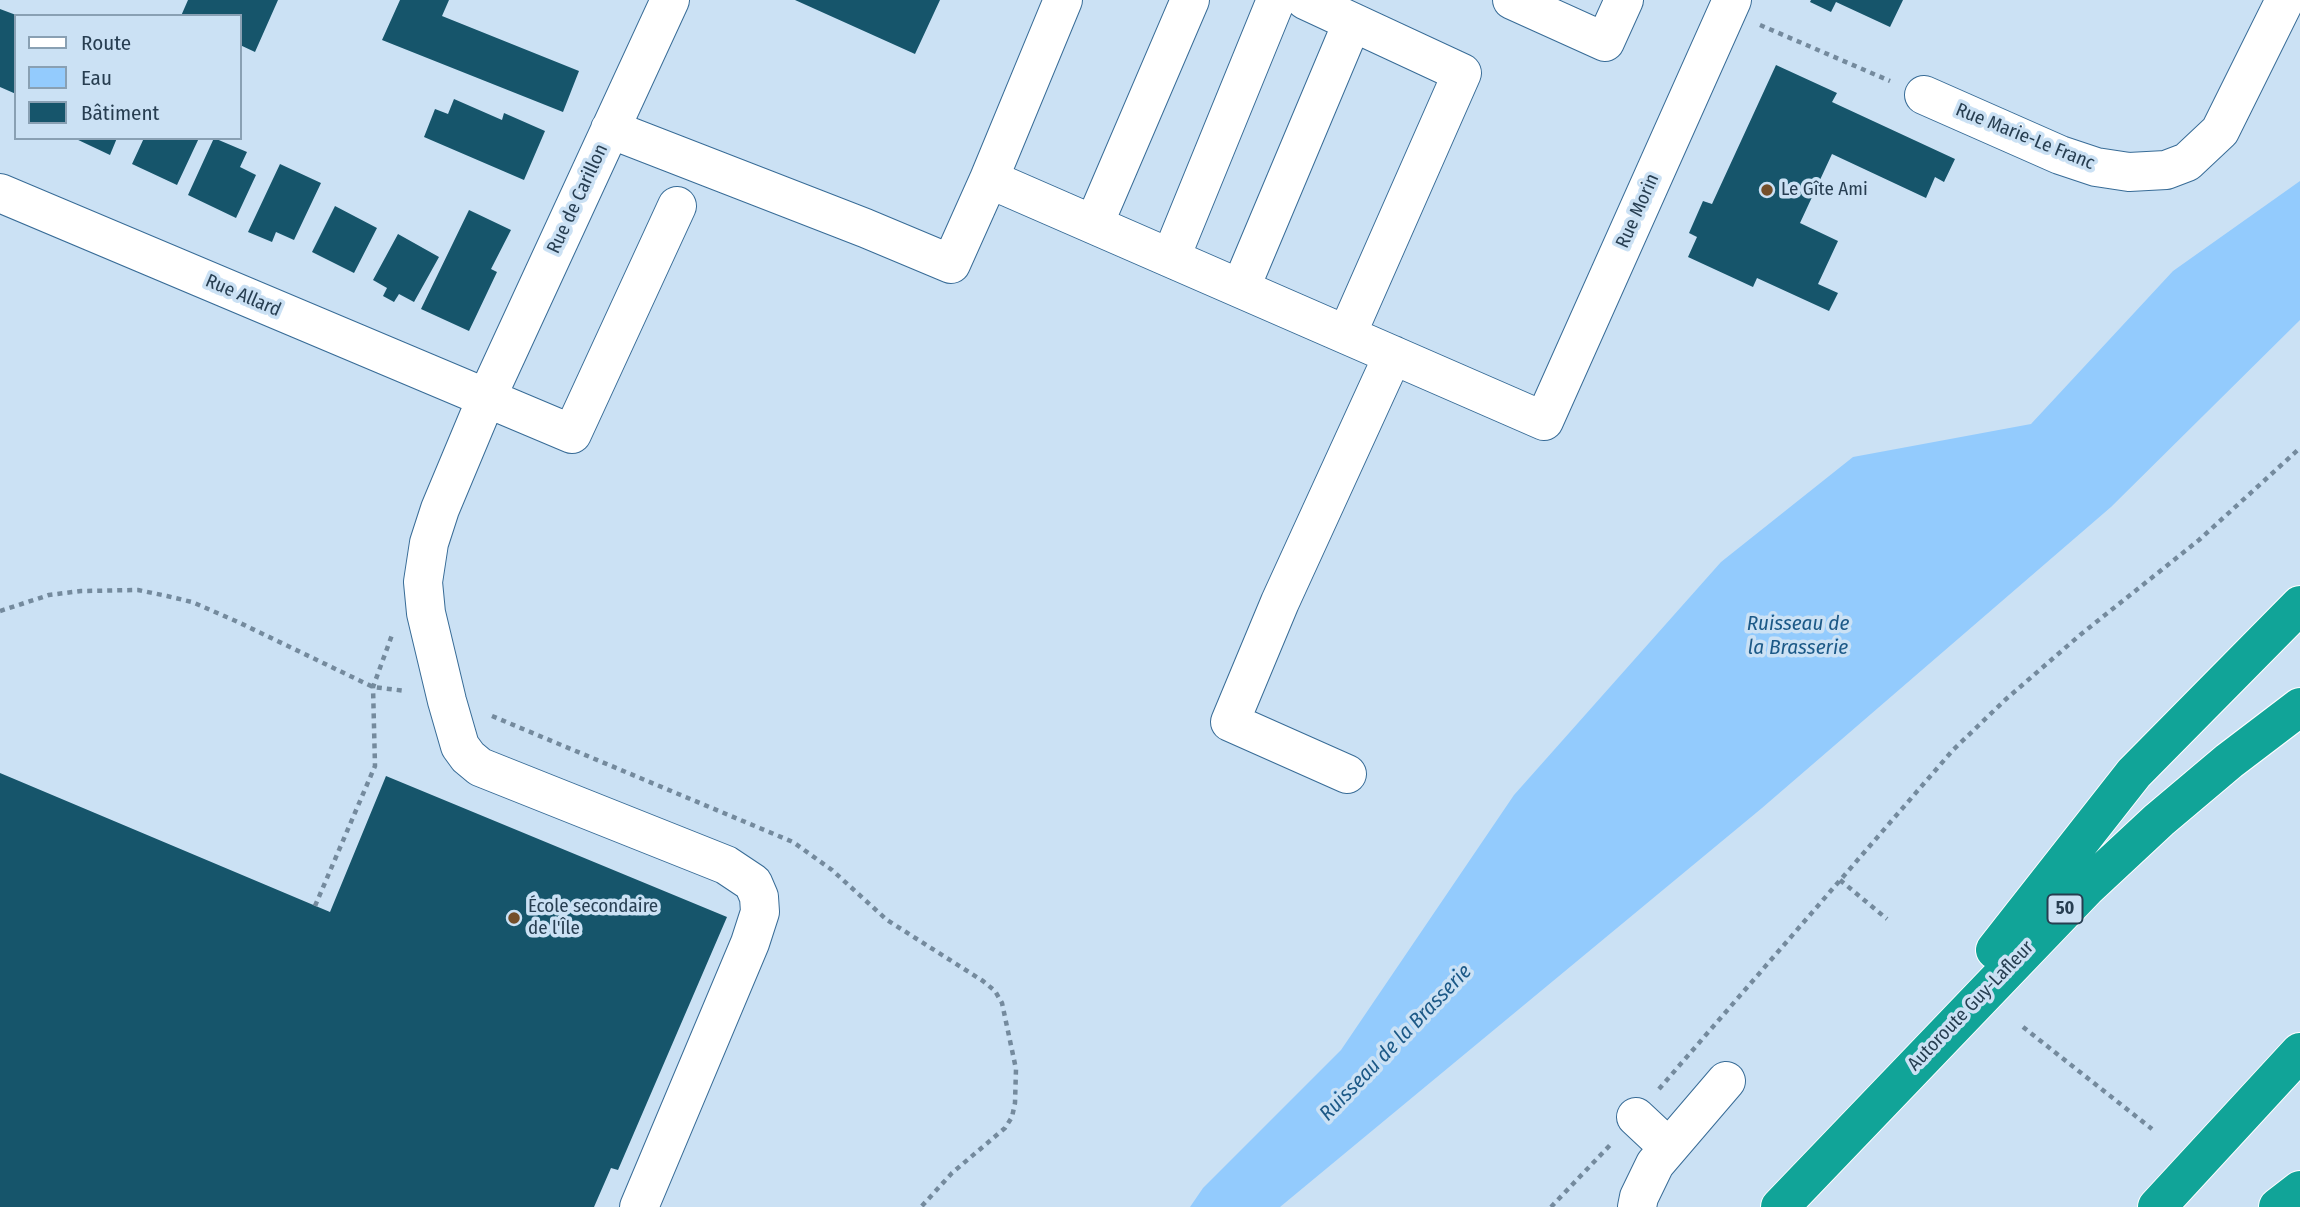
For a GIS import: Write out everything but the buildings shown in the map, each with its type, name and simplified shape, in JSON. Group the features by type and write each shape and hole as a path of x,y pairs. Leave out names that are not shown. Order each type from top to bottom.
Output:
{"highway":[{"path":"1851,1133 2134,773 2300,605"},
{"name":"Autoroute Guy-Lafleur","path":"1780,1207 2044,930 2124,851 2229,761 2300,707"},
{"path":"2157,1207 2300,1052"},
{"path":"2278,1207 2300,1190"}],"street":[{"name":"Rue de Carillon","path":"639,1207 750,943 760,912 759,897 753,883 726,865 480,767 468,758 460,746 447,701 426,613 424,582 429,543 486,399 670,0"},
{"path":"610,129 951,264 1063,0"},
{"path":"1094,224 1190,0"},
{"path":"1171,257 1276,0"},
{"path":"1305,0 1364,17 1462,73 1347,334"},
{"path":"1512,0 1605,41 1624,0"},
{"name":"Rue Marie-Le Franc","path":"1924,95 2060,155 2096,167 2129,172 2166,170 2187,162 2220,131 2285,0"},
{"name":"Rue Morin","path":"1393,355 1544,421 1729,5"},
{"path":"1241,288 1364,17"},
{"path":"989,179 1393,355 1280,602 1230,722 1347,774"},
{"name":"Rue Allard","path":"0,193 572,434 677,206"},
{"path":"1637,1207 1647,1178 1668,1147 1726,1080"},
{"path":"1636,1117 1668,1147"}],"path":[{"path":"1729,5 1924,95"},
{"path":"1551,1207 1636,1117 1926,779 2005,699 2199,540 2300,448"},
{"path":"315,905 375,766 373,687 394,628"},
{"path":"1840,880 1887,919"},
{"path":"2023,1027 2152,1129"}],"water":[{"name":"Ruisseau de la Brasserie","path":"2300,181 2300,320 2111,507 1762,808 1280,1207 1190,1207 1203,1188 1341,1050 1514,795 1721,562 1853,457 2031,424 2173,271"}],"place":[{"name":"Le Gîte Ami","path":"1767,190"},
{"name":"École secondaire de l'Île","path":"514,918"}]}
